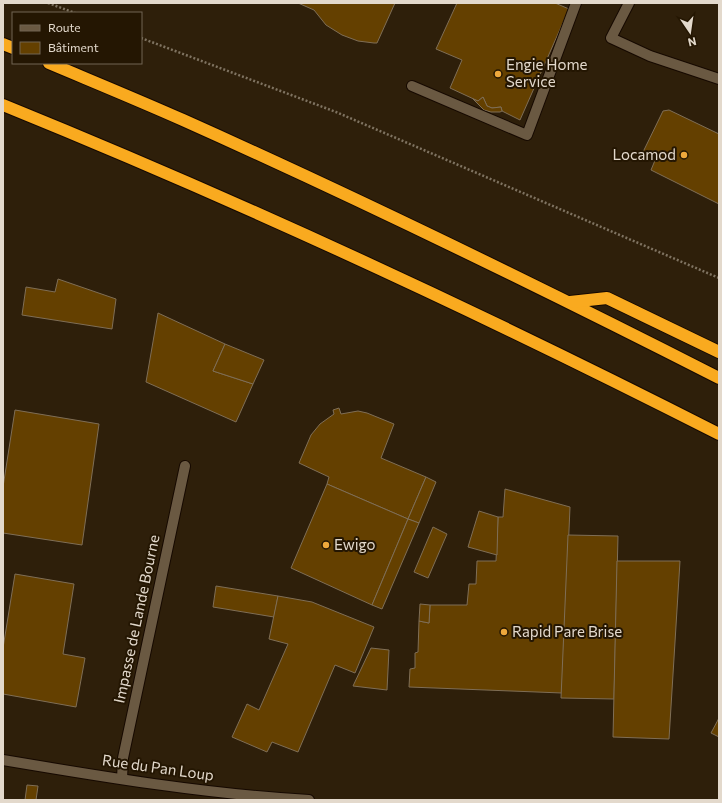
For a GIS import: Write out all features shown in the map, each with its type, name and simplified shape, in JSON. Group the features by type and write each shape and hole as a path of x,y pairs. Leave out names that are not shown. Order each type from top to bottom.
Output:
{"highway":[{"path":"51,64 181,119 410,224 570,302 719,378"},
{"path":"3,105 191,184 423,289 629,388 719,434"},
{"path":"570,302 607,298 719,352"}],"street":[{"path":"412,86 527,135 576,3"},
{"path":"629,3 611,38 650,56 719,79"},
{"name":"Impasse de Lande Bourne","path":"122,779 123,758 185,466"},
{"name":"Rue du Pan Loup","path":"3,760 122,779 205,790 274,798 309,800"}],"path":[{"path":"48,3 72,12"},
{"path":"142,38 336,112 719,278"}],"building":[{"path":"298,3 395,3 377,43 374,43 358,41 342,35 326,25 314,10"},
{"name":"Engie Home Service","path":"457,3 555,3 569,9 520,120 502,111 501,107 492,108 487,106 483,97 478,101 450,88 462,60 436,49"},
{"path":"483,97 487,106 492,108 501,107 502,111 491,112 484,110 473,99 478,101"},
{"name":"Locamod","path":"669,110 719,134 719,204 651,170 656,158 643,152 663,111"},
{"path":"58,279 116,299 112,329 22,315 26,287 55,292"},
{"path":"158,313 225,344 213,371 253,384 236,422 146,382"},
{"path":"225,344 264,360 253,384 213,371"},
{"path":"339,408 341,414 358,411 394,424 381,458 426,477 408,519 327,484 329,477 299,463 311,435 320,424 334,414 333,410"},
{"path":"15,410 99,424 82,545 3,533 3,487"},
{"path":"426,477 436,482 419,523 408,519"},
{"path":"327,484 408,519 372,605 291,568"},
{"path":"505,489 570,507 562,693 409,687 410,669 415,668 415,653 418,652 419,621 429,623 430,605 467,605 469,584 476,584 477,561 496,561 498,517 503,517"},
{"path":"479,511 498,517 497,555 468,547"},
{"path":"408,519 419,523 382,609 372,605"},
{"path":"433,527 447,534 428,578 414,572"},
{"path":"568,535 618,536 614,699 561,698"},
{"path":"617,561 680,561 669,739 613,737"},
{"path":"15,574 74,584 63,654 85,658 76,707 3,694 3,648"},
{"path":"216,586 278,596 274,617 213,607"},
{"path":"278,596 312,602 374,627 355,673 335,665 298,752 272,742 267,752 232,737 247,704 259,710 288,644 269,639"},
{"path":"420,604 430,605 429,623 419,621"},
{"path":"371,648 389,650 387,690 353,686"},
{"path":"719,718 719,737 711,733"},
{"path":"27,785 38,786 36,800 25,800"}],"place":[{"name":"Engie Home Service","path":"498,74"},
{"name":"Locamod","path":"684,155"},
{"name":"Ewigo","path":"326,545"},
{"name":"Rapid Pare Brise","path":"504,632"}]}
